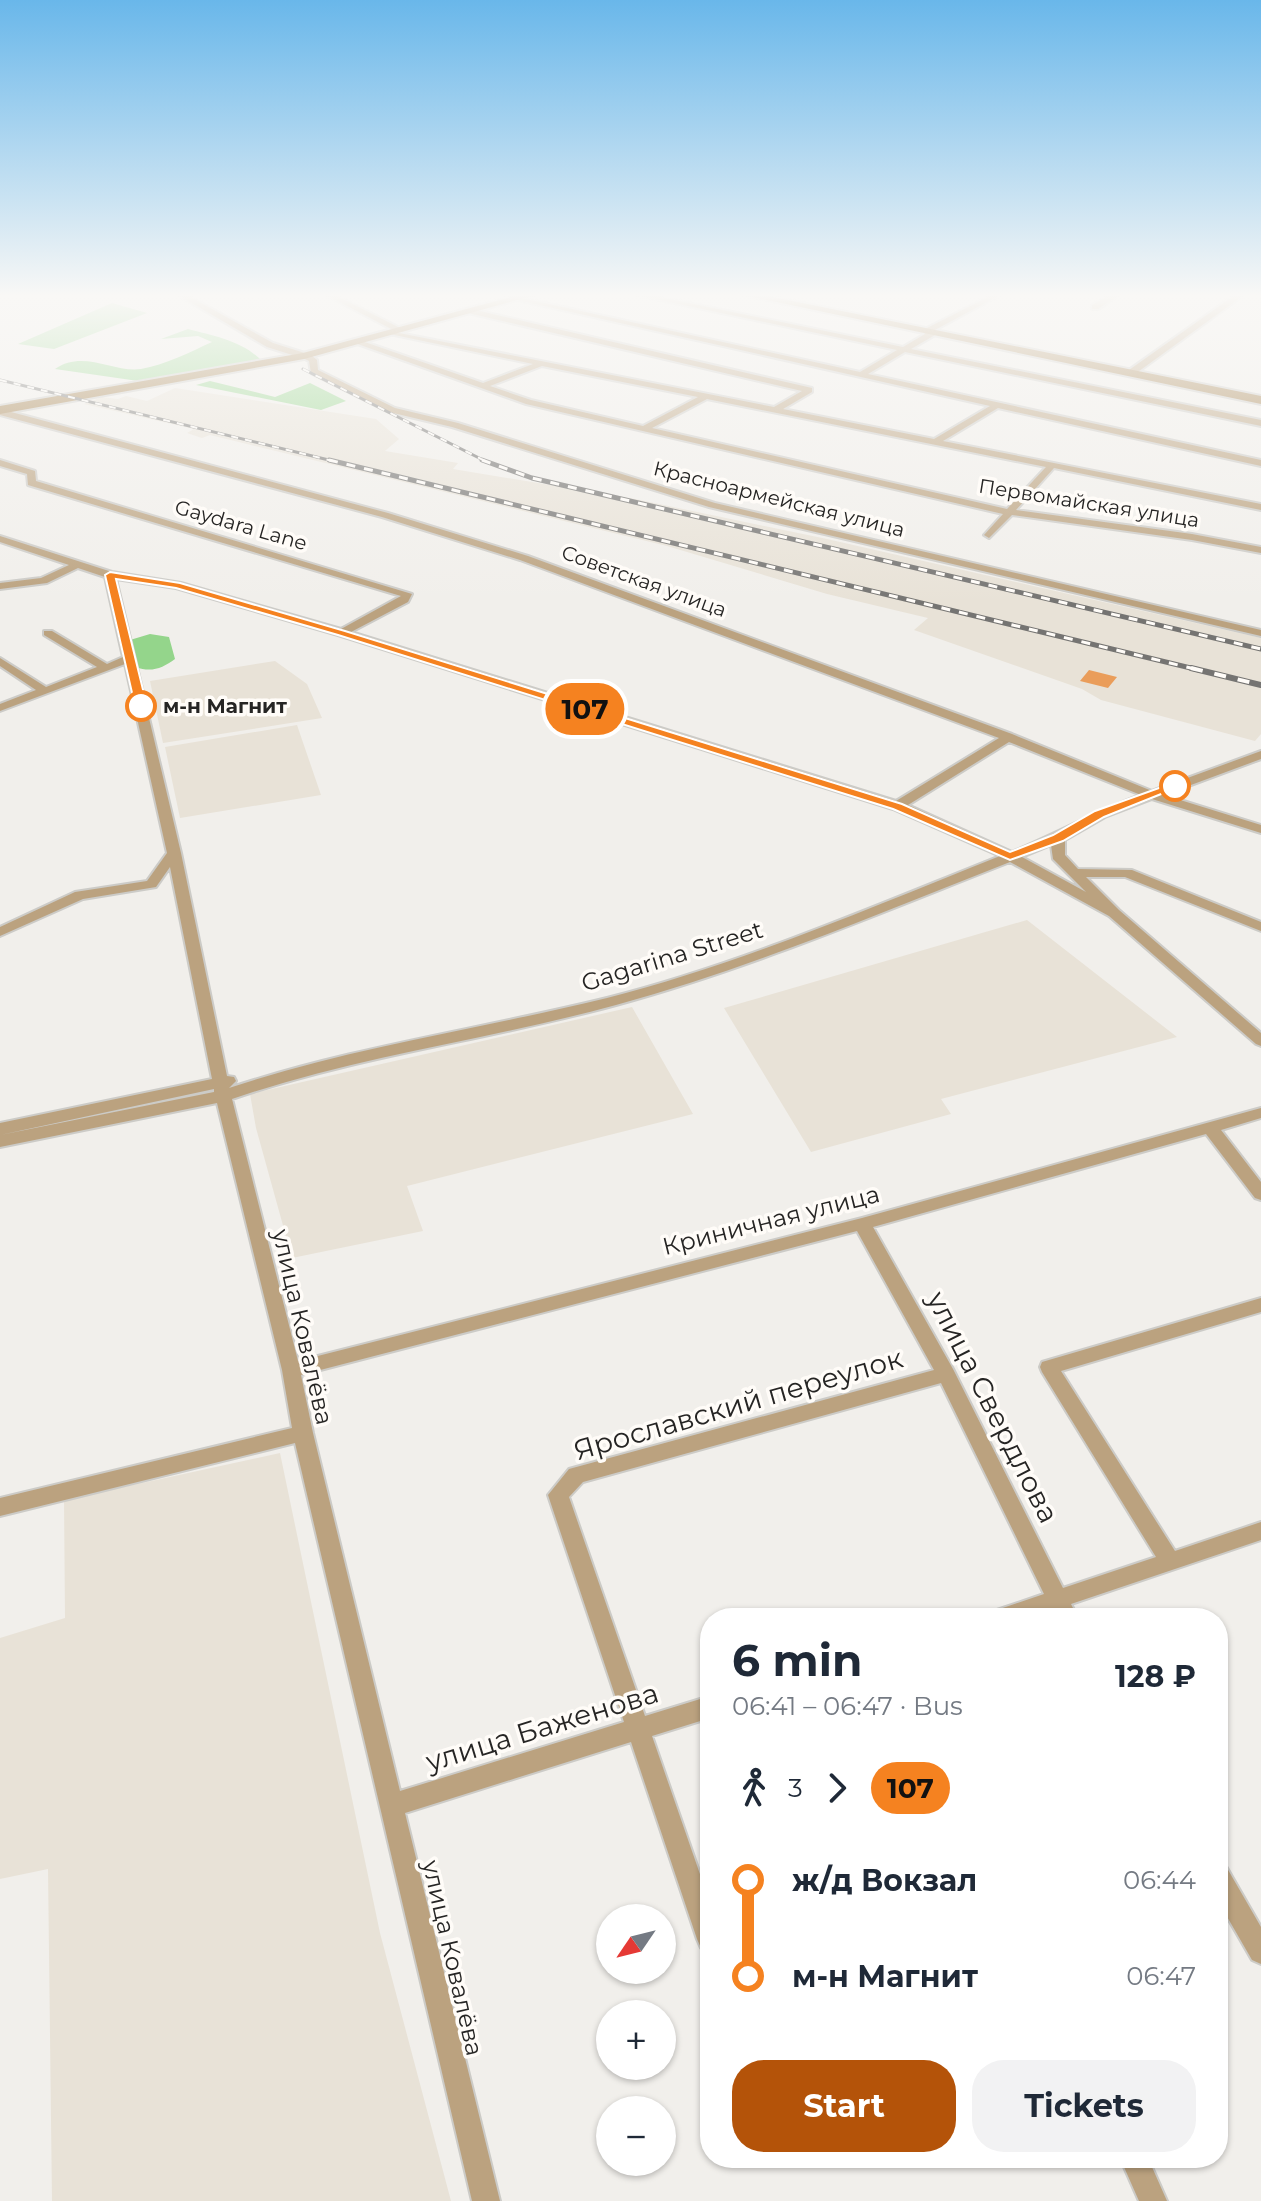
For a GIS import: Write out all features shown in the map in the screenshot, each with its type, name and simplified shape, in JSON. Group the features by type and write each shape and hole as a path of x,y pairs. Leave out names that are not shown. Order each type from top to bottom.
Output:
{"street":[{"path":"0,411 73,398"},
{"name":"Красноармейская улица","path":"367,398 392,410 455,425 712,505 1261,633"},
{"name":"Первомайская улица","path":"517,398 1010,512 1192,537 1261,550"},
{"path":"644,429 703,398"},
{"path":"714,398 1261,507"},
{"path":"775,410 796,398"},
{"path":"964,398 1261,463"},
{"path":"1139,398 1261,423"},
{"path":"935,442 997,405"},
{"name":"Советская улица","path":"0,411 385,515 524,558 1008,737 1152,795 1261,829"},
{"name":"Gaydara Lane","path":"0,463 32,473 31,483 407,594 404,600 342,633"},
{"path":"989,535 1052,465"},
{"path":"0,539 110,575 177,585 342,633 898,806 1010,856 1114,913"},
{"path":"0,586 43,581 78,564"},
{"name":"улица Ковалёва","path":"110,575 174,853 222,1089 486,2201"},
{"path":"48,633 106,668"},
{"path":"0,708 129,659"},
{"path":"0,661 45,691"},
{"path":"898,806 1008,737"},
{"name":"Gagarina Street","path":"0,1141 503,1028 612,1001 713,971 783,947 1058,838 1100,814 1261,755"},
{"path":"1058,838 1058,856 1114,913 1261,1041"},
{"path":"0,932 80,895 151,884 174,853"},
{"path":"1077,873 1127,873 1261,927"},
{"name":"Gagarina Street","path":"0,1129 222,1089"},
{"name":"Криничная улица","path":"291,1370 862,1224 1261,1113"},
{"path":"1210,1127 1261,1194"},
{"name":"улица Свердлова","path":"862,1224 946,1374 1061,1608"},
{"path":"1171,1563 1049,1367 1261,1305"},
{"name":"Ярославский переулок","path":"637,1729 558,1495 576,1475 946,1374"},
{"path":"0,1507 303,1433"},
{"path":"1067,1608 1171,1563 1261,1531"},
{"name":"улица Баженова","path":"392,1805 700,1710"},
{"path":"637,1729 700,1910"},
{"path":"1228,1894 1261,1951"},
{"path":"1138,2168 1153,2201"}],"shaded area":[{"path":"100,398 147,401 154,398 238,398 376,419 399,439 385,451 458,463 453,469 635,499 827,539 1261,638 1261,734 1255,741 1101,700 1082,689 914,630 928,618 827,594 667,546 210,435 202,438 187,433 194,429 84,404"},
{"path":"275,661 307,684 322,718 163,743 150,681"},
{"path":"297,725 321,795 180,818 165,747"},
{"path":"1027,920 1177,1037 941,1099 951,1114 811,1152 724,1008"},
{"path":"632,1007 693,1114 407,1186 423,1231 292,1258 256,1128 250,1094"},
{"path":"280,1453 380,1933 451,2201 52,2201 48,1869 0,1879 0,1638 65,1618 64,1500"}],"green space":[{"path":"260,398 339,398 346,401 321,410"},
{"path":"150,634 169,637 175,659 157,669 147,670 136,667 130,640"}],"building":[{"path":"1089,670 1117,677 1108,688 1080,681"}],"railway":[{"path":"73,398 337,462"},
{"path":"360,398 486,461"},
{"path":"329,460 1199,670"},
{"path":"486,461 532,478 1261,649"},
{"path":"1191,668 1261,685"}],"bus line":[{"name":"107","path":"141,706 120,630 110,575 177,585 342,633 898,806 1010,856 1058,838 1100,814 1175,786"}],"place":[{"name":"м-н Магнит","path":"141,706"}]}
